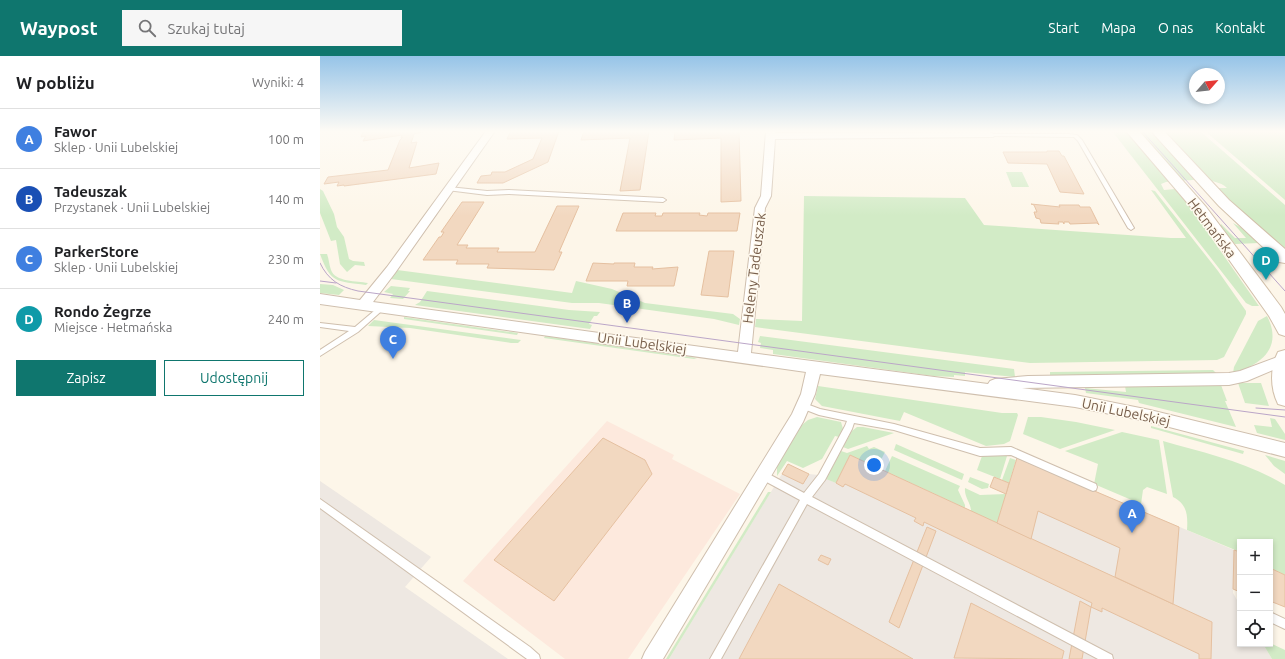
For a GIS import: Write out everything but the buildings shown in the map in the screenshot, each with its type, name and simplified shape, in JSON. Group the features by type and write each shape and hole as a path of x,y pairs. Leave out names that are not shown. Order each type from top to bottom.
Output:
{"street":[{"path":"363,305 391,270 470,159"},
{"name":"Heleny Tadeuszak","path":"744,358 760,208 766,196 769,159"},
{"name":"Hetmańska","path":"1156,159 1200,210 1271,307 1285,329"},
{"name":"Hetmańska","path":"1183,159 1242,221 1285,258"},
{"name":"Unii Lubelskiej","path":"320,299 903,380 964,386 1075,401 1150,416 1285,450"},
{"path":"1284,359 1282,380 1285,398"},
{"name":"Unii Lubelskiej","path":"964,386 1028,382 1229,379 1242,377 1284,359"},
{"path":"652,659 804,406 814,367"}],"lane":[{"path":"1091,159 1131,228"},
{"path":"449,189 663,200"},
{"path":"320,353 356,330 383,307"},
{"path":"320,325 356,330"},
{"path":"804,406 819,412 894,427 980,452 1011,451 1093,487"},
{"path":"715,659 806,498 822,477 849,427 851,419"},
{"path":"762,475 1108,659"},
{"path":"320,503 526,650 535,659"},
{"path":"1273,618 1285,624"}],"shaded area":[{"path":"607,421 674,455 672,459 740,494 628,659 565,659 463,581"},
{"path":"850,455 996,523 1017,458 1234,550 1233,593 1237,600 1237,647 1265,647 1272,659 669,659 788,464 809,474 818,475 836,483"},
{"path":"320,481 431,557 405,587 508,659 320,659"}],"green space":[{"path":"1134,159 1232,159 1285,205 1285,252 1216,188 1227,188 1222,184 1189,180 1166,182 1161,184 1164,190 1175,189 1198,216 1210,236 1259,306 1252,306 1246,303"},
{"path":"1238,159 1285,159 1285,200"},
{"path":"1006,172 1022,172 1029,187 1012,187"},
{"path":"320,189 323,191 334,214 337,227 344,237 349,259 364,262 365,266 355,265 347,272 340,264 336,240 331,241 320,213"},
{"path":"1151,190 1155,191 1218,271 1246,311 1246,314 1224,357 1217,360 1030,363 755,327 756,319 802,321 804,196 965,198 984,225 1186,238"},
{"path":"1233,223 1242,228 1259,243 1235,244 1220,226 1221,224 1235,238 1246,238"},
{"path":"320,254 327,254 331,270 337,277 368,283 366,285 348,283 336,279 328,271"},
{"path":"397,270 572,293 576,281 612,289 645,303 733,314 740,319 739,325 714,319 599,303 572,303 391,279"},
{"path":"320,284 333,285 344,290 339,295 320,293"},
{"path":"391,286 410,288 408,291 410,291 403,299 390,298 393,294 384,292"},
{"path":"427,291 569,310 600,312 597,316 594,316 589,324 592,325 590,329 415,305 420,302"},
{"path":"1267,316 1273,337 1271,346 1267,353 1261,360 1253,365 1233,373 1234,367 1258,321"},
{"path":"404,317 518,333 517,335 404,319"},
{"path":"374,320 521,340 518,343 511,343 410,328 368,326"},
{"path":"545,336 697,358 694,359 544,338"},
{"path":"760,336 1014,369 1015,377 965,372 965,376 933,376 773,354 773,350 760,348 761,343 758,342"},
{"path":"1213,370 1217,374 1050,376 1050,372"},
{"path":"1238,383 1261,383 1269,406 1245,403"},
{"path":"1221,385 1227,401 1225,401 1236,427 1139,403 1138,400 1086,393 1085,388 1126,392 1125,386"},
{"path":"818,386 1002,413 1017,413 1018,415 1010,441 1004,444 986,446 904,412 900,421 822,406 815,399"},
{"path":"817,417 841,422 843,429 839,437 835,436 822,459 803,468 787,461 777,476 777,466 802,425 808,420"},
{"path":"1028,417 1041,417 1076,422 1115,430 1060,449 1023,434"},
{"path":"1270,418 1275,419 1285,434 1285,440 1257,433 1254,425 1272,427"},
{"path":"1151,426 1244,451 1243,454 1151,428"},
{"path":"857,427 894,433 848,449 843,447 852,431"},
{"path":"1122,432 1159,440 1167,494 1147,487 1143,490 1141,504 1094,484 1098,464 1065,451"},
{"path":"1163,441 1241,464 1285,485 1285,575 1273,569 1273,539 1237,539 1237,551 1187,530 1186,510 1178,500 1173,497"},
{"path":"896,444 964,474 962,480 894,450"},
{"path":"867,446 869,449 874,447 885,452 877,468 850,455 836,483 826,479 841,451 847,453"},
{"path":"1001,454 1007,456 1000,479 977,470 982,456"},
{"path":"1265,455 1285,461 1285,474 1274,466"},
{"path":"892,456 960,486 958,490 965,508 885,471"},
{"path":"1010,458 1016,460 1009,483 1002,480"},
{"path":"970,477 989,484 988,488 982,489 968,482"},
{"path":"965,488 980,495 1006,494 997,523 971,511"},
{"path":"768,492 771,492 669,659 666,659"},
{"path":"1273,644 1285,650 1285,659 1272,659 1265,647 1273,647"}],"tram line":[{"path":"1167,159 1285,291"},
{"path":"320,263 323,269 335,282 358,291 1285,417"},
{"path":"320,281 336,283"},
{"path":"1256,408 1285,410"}],"place":[{"name":"Rondo Żegrze","path":"1266,280"},
{"name":"Tadeuszak","path":"627,323"},
{"name":"ParkerStore","path":"393,359"},
{"name":"Fawor","path":"1132,533"}]}
